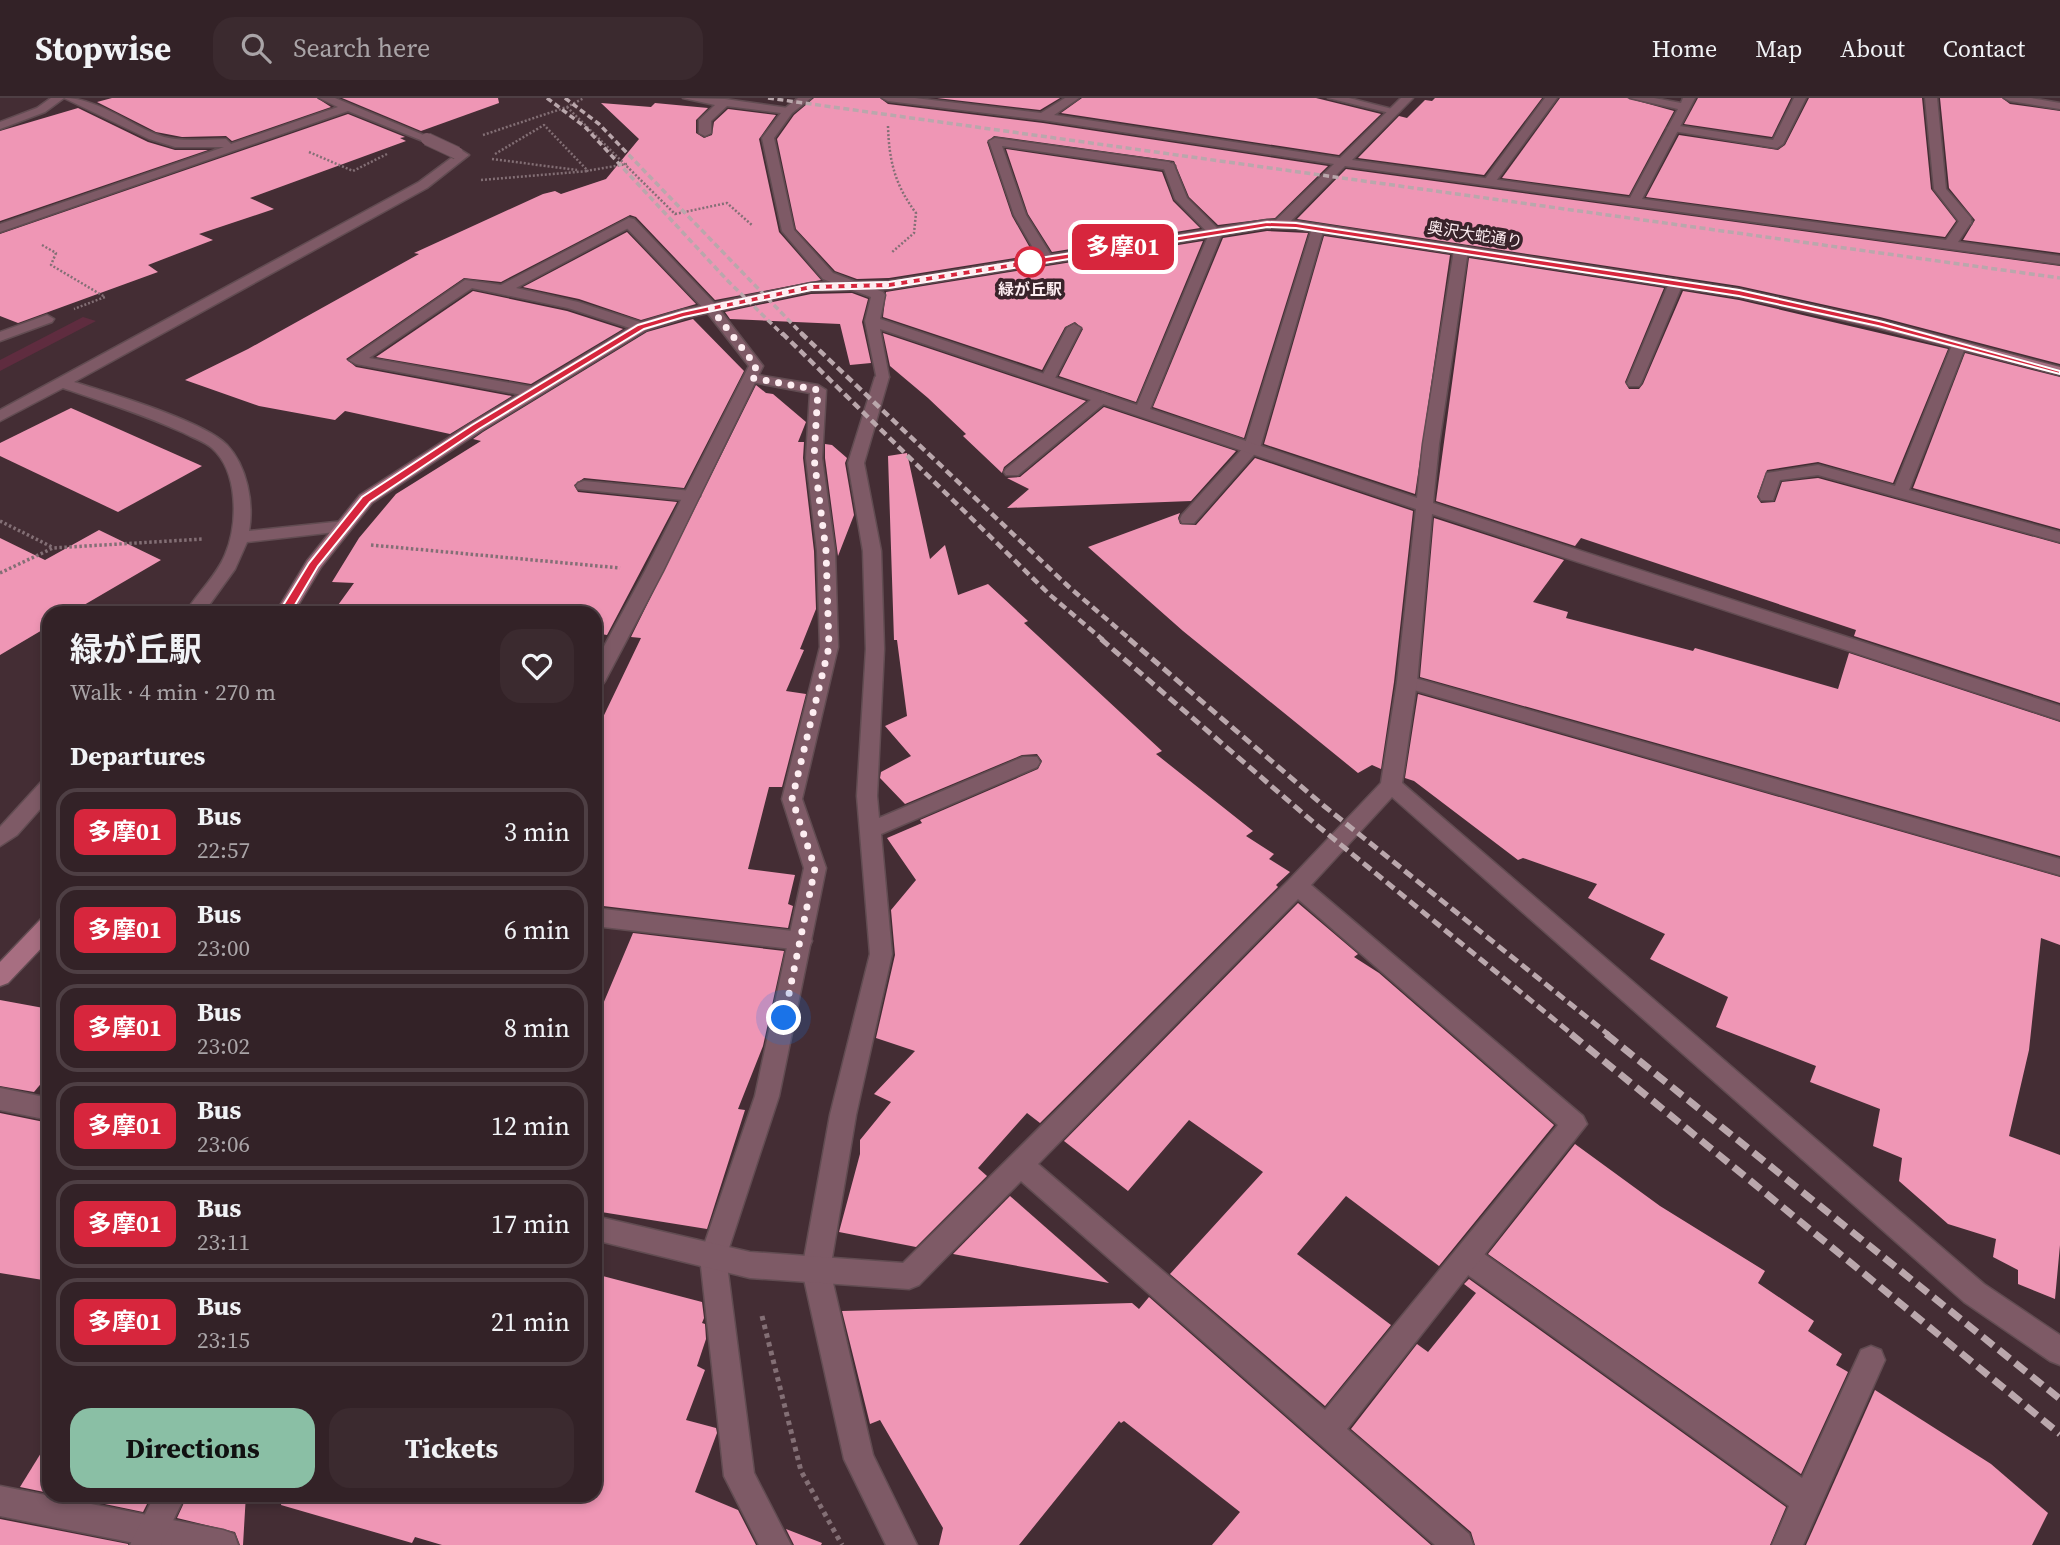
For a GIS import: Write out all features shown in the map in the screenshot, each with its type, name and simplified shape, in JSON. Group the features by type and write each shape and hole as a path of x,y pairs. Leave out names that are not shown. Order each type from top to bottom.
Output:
{"street":[{"path":"0,126 41,110 58,98"},
{"path":"70,98 153,137 174,143 224,143 257,139"},
{"path":"0,416 423,185 460,154 325,98"},
{"path":"689,98 788,111"},
{"path":"805,98 788,111 768,138 788,231 828,276 878,295 872,321 881,377 856,463 872,565 875,649 867,796 881,954 842,1115 817,1270 859,1459 902,1545"},
{"path":"888,98 923,100 1343,162 2060,260"},
{"path":"1044,117 1073,98"},
{"path":"1334,98 1394,111"},
{"path":"1281,223 1407,98"},
{"path":"1489,182 1551,98"},
{"path":"1634,202 1686,102 1636,98"},
{"path":"1674,128 1777,144 1800,98"},
{"path":"1931,98 1940,189 1966,220 1949,245"},
{"path":"2011,98 2060,106"},
{"path":"705,133 705,120 724,102"},
{"path":"3,227 349,107"},
{"path":"1046,260 1020,215 995,141 1124,165 1169,166 1181,199 1216,233 1142,411"},
{"path":"503,290 629,222 711,308 756,366 654,571 602,668"},
{"name":"奥沢大蛇通り","path":"289,606 313,565 359,506 375,492 641,327 711,308 811,287 883,285 1281,223 1676,283 1818,310 2060,371"},
{"path":"1188,519 1252,448 1318,228"},
{"path":"602,1230 750,1265 909,1276 1297,886 1391,785 1407,682 1431,444 1461,250"},
{"path":"533,392 356,360 470,283 594,310 641,327"},
{"path":"1634,383 1676,283"},
{"path":"0,337 47,319"},
{"path":"872,321 1425,506 2060,713"},
{"path":"1047,380 1074,328"},
{"path":"1900,493 1959,345"},
{"path":"752,378 818,390 814,458 826,551 829,647 792,799 815,868 767,1096 713,1257 739,1476 776,1545"},
{"path":"64,383 174,422 217,443 228,457 237,476 242,501 242,537 213,590 200,606"},
{"path":"1012,472 1102,398"},
{"path":"1767,496 1773,476 1818,470 2060,537"},
{"path":"584,486 692,496"},
{"path":"242,537 344,526"},
{"path":"1407,682 2060,867"},
{"path":"870,830 1030,762"},
{"path":"1391,785 1974,1293 2060,1351"},
{"path":"0,838 42,794"},
{"path":"1297,886 1574,1124 1327,1431"},
{"path":"602,918 801,941"},
{"path":"0,977 42,932"},
{"path":"0,1099 42,1108"},
{"path":"1020,1164 1458,1545"},
{"path":"1467,1258 1807,1500"},
{"path":"1787,1545 1871,1360"},
{"path":"0,1501 149,1537 223,1545"},
{"path":"149,1537 167,1502"}],"path":[{"path":"567,107 675,214 727,203 753,226"},
{"path":"541,121 589,171"},
{"path":"498,152 544,125"},
{"path":"883,285 890,254 914,233 916,213 900,193 889,165 888,125"},
{"path":"271,134 354,171 425,138"},
{"path":"460,154 589,171"},
{"path":"423,185 589,171 627,164"},
{"path":"3,227 56,253 51,265 105,297 47,319"},
{"path":"0,521 53,548"},
{"path":"0,573 53,548 242,537"},
{"path":"331,542 654,571"}],"shaded area":[{"path":"83,317 96,321 0,371 0,360"}],"building":[{"path":"112,98 317,98 331,107 232,141 226,136 182,137 156,132 97,102"},
{"path":"342,98 498,98 499,103 421,131"},
{"path":"814,98 880,98 888,104 1043,123 1328,166 1275,218 1218,225 1189,197 1174,161 994,136 987,142 1012,216 1034,255 889,278 857,279 835,271 796,229 777,139 794,115"},
{"path":"937,98 1060,98 1040,110"},
{"path":"1082,98 1316,98 1381,114 1339,155 1061,113"},
{"path":"1435,98 1542,98 1484,175 1358,158 1399,116 1407,118 1425,100 1432,101"},
{"path":"1560,98 1627,98 1674,111 1629,195 1502,178"},
{"path":"1698,98 1791,98 1772,137 1684,124"},
{"path":"1809,98 1922,98 1931,189 1956,221 1945,237 1646,197 1679,135 1778,150 1785,145"},
{"path":"1940,98 2002,98 2010,104 2060,111 2060,253 1963,240 1975,220 1949,188"},
{"path":"601,103 651,107 655,103 708,108 696,120 696,133 704,138 712,135 714,122 728,109 776,115 759,139 779,232 821,280 715,300 636,217 630,215 501,282 464,278 346,359 356,367 512,396 450,434 345,411 335,420 259,406 185,380 248,349 419,254 414,253 543,194 555,191 561,194 606,179 639,139"},
{"path":"78,108 148,142 175,150 208,150 0,221 0,131"},
{"path":"348,114 405,137 400,138 406,141 250,198 274,209 199,234 213,240 148,265 158,272 18,323 0,316 0,234"},
{"path":"1006,149 1162,172 1173,201 1200,228 1052,252 1028,214"},
{"path":"1346,169 2060,266 2060,364 1880,317 1739,286 1297,219"},
{"path":"1267,231 1308,233 1244,438 1153,407 1223,238"},
{"path":"627,232 696,304 641,320 579,299 523,287"},
{"path":"1324,236 1450,255 1415,494 1264,444"},
{"path":"1203,241 1136,402 1059,376 1083,329 1075,322 1065,327 1042,370 883,317 886,292"},
{"path":"1469,258 1664,288 1625,382 1629,389 1639,389 1643,384 1683,291 1739,300 1948,349 1893,483 1818,462 1767,470 1757,497 1761,503 1775,502 1782,482 1818,478 2060,544 2060,703 1854,636 1856,630 1581,538 1575,546 1436,501"},
{"path":"473,291 567,311 623,329 531,384 376,357"},
{"path":"852,293 868,299 862,322 871,363 850,365 840,324 730,319 725,312 811,294"},
{"path":"693,319 744,371 684,488 584,478 574,485 578,492 677,502 607,635 602,634 602,606 337,606 354,583 332,582 359,538 396,494 481,441 473,439 483,432 647,332"},
{"path":"883,333 1086,401 1004,467 1002,473 963,436 966,434 890,366"},
{"path":"1965,353 2060,377 2060,529 1913,488"},
{"path":"756,385 766,393 773,394 806,422 798,442 804,442 803,458 814,551 816,609 800,649 804,650 786,691 806,694 782,787 769,787 748,869 795,875 788,904 793,906 788,928 602,906 602,719 641,638 631,637"},
{"path":"1104,407 1236,451 1191,501 1007,508 1029,489 1007,478 1020,477"},
{"path":"71,408 202,466 118,512 0,456 0,443"},
{"path":"825,444 832,445 847,458 845,463 854,515 838,556 825,458"},
{"path":"907,453 930,559 945,545 958,595 988,584 1028,621 1024,623 1162,751 1156,754 1253,831 1246,836 1274,854 1269,859 1290,872 1040,1123 1027,1113 978,1168 987,1176 916,1247 839,1232 860,1154 860,1140 891,1102 874,1094 915,1051 876,1038 895,955 891,910 916,880 887,838 922,823 920,820 1038,769 1042,761 1037,754 1022,755 905,804 880,778 881,772 911,756 885,726 907,716 897,640 894,640 888,456"},
{"path":"1255,458 1413,511 1394,682 1381,769 1372,765 1358,773 1183,631 1088,547 1180,513 1180,524 1196,525"},
{"path":"1434,518 1564,560 1533,602 1568,612 1566,618 1693,651 1695,648 1838,689 1849,653 2060,722 2060,856 1420,677"},
{"path":"99,530 161,560 82,606 42,606 42,630 0,655 0,538 45,560"},
{"path":"1418,694 2060,877 2060,945 2041,938 2029,1050 2009,1136 2060,1155 2060,1245 2055,1299 2018,1284 2018,1270 1993,1257 1996,1239 1948,1224 1899,1181 1902,1158 1873,1146 1880,1109 1810,1082 1816,1066 1716,1027 1728,997 1650,959 1665,934 1588,898 1597,884 1523,858 1518,860 1414,781 1405,778"},
{"path":"1298,903 1358,954 1354,957 1379,973 1554,1125 1439,1266 1346,1196 1297,1254 1391,1325 1325,1406 1170,1274 1263,1172 1189,1120 1128,1191 1064,1141"},
{"path":"633,933 784,951 763,1046 738,1109 745,1110 707,1229 602,1212 602,1006"},
{"path":"0,1000 42,1008 42,1082 34,1092 0,1086"},
{"path":"0,1113 42,1122 42,1280 0,1273"},
{"path":"1575,1144 1660,1206 1765,1271 1758,1283 1814,1321 1808,1331 1842,1354 1836,1365 1848,1372 1801,1474 1488,1254"},
{"path":"1010,1196 1109,1283 953,1254"},
{"path":"602,1276 702,1302 702,1323 705,1324 706,1339 697,1366 705,1370 686,1420 716,1428 717,1433 695,1492 738,1510 756,1545 442,1545 415,1537 412,1543 281,1505 282,1502 602,1502"},
{"path":"1469,1279 1786,1507 1770,1545 1475,1545 1471,1532 1351,1429 1417,1344 1428,1352 1476,1293 1464,1284"},
{"path":"1149,1297 1431,1545 1212,1545 1240,1512 1124,1421 1119,1421 1019,1545 939,1545 943,1528 880,1420 870,1424 842,1311 1132,1303 1139,1309"},
{"path":"1875,1390 1991,1464 2048,1513 2032,1545 1806,1545"},
{"path":"42,1451 42,1492 20,1487"},
{"path":"95,1502 148,1502 143,1512"},
{"path":"184,1502 246,1502 243,1545 240,1545 235,1532 177,1518"},
{"path":"0,1519 128,1544 128,1545 0,1545"},
{"path":"786,1529 822,1543 794,1545"}],"railway":[{"path":"547,98 585,127 727,280 783,335"},
{"path":"565,98 599,124 802,334"},
{"path":"768,98 2060,278"},
{"path":"782,333 1050,595 1103,640"},
{"path":"802,334 1069,587 1131,640"},
{"path":"1101,639 1313,822 1573,1035"},
{"path":"1129,639 1324,806 1609,1035"},
{"path":"1571,1034 2060,1434"},
{"path":"1606,1034 2060,1399"}],"bus line":[{"name":"多摩01","path":"288,606 313,565 366,499 475,427 641,327 682,314 811,287 889,285 1267,224 1296,225 1739,293 1879,324 2060,371"}],"place":[{"name":"緑が丘駅","path":"1030,262"}],"route":[{"path":"784,1018 815,868 792,799 829,647 826,551 814,458 818,390 752,378 756,366 711,308 811,287 889,285 1030,262"}]}
